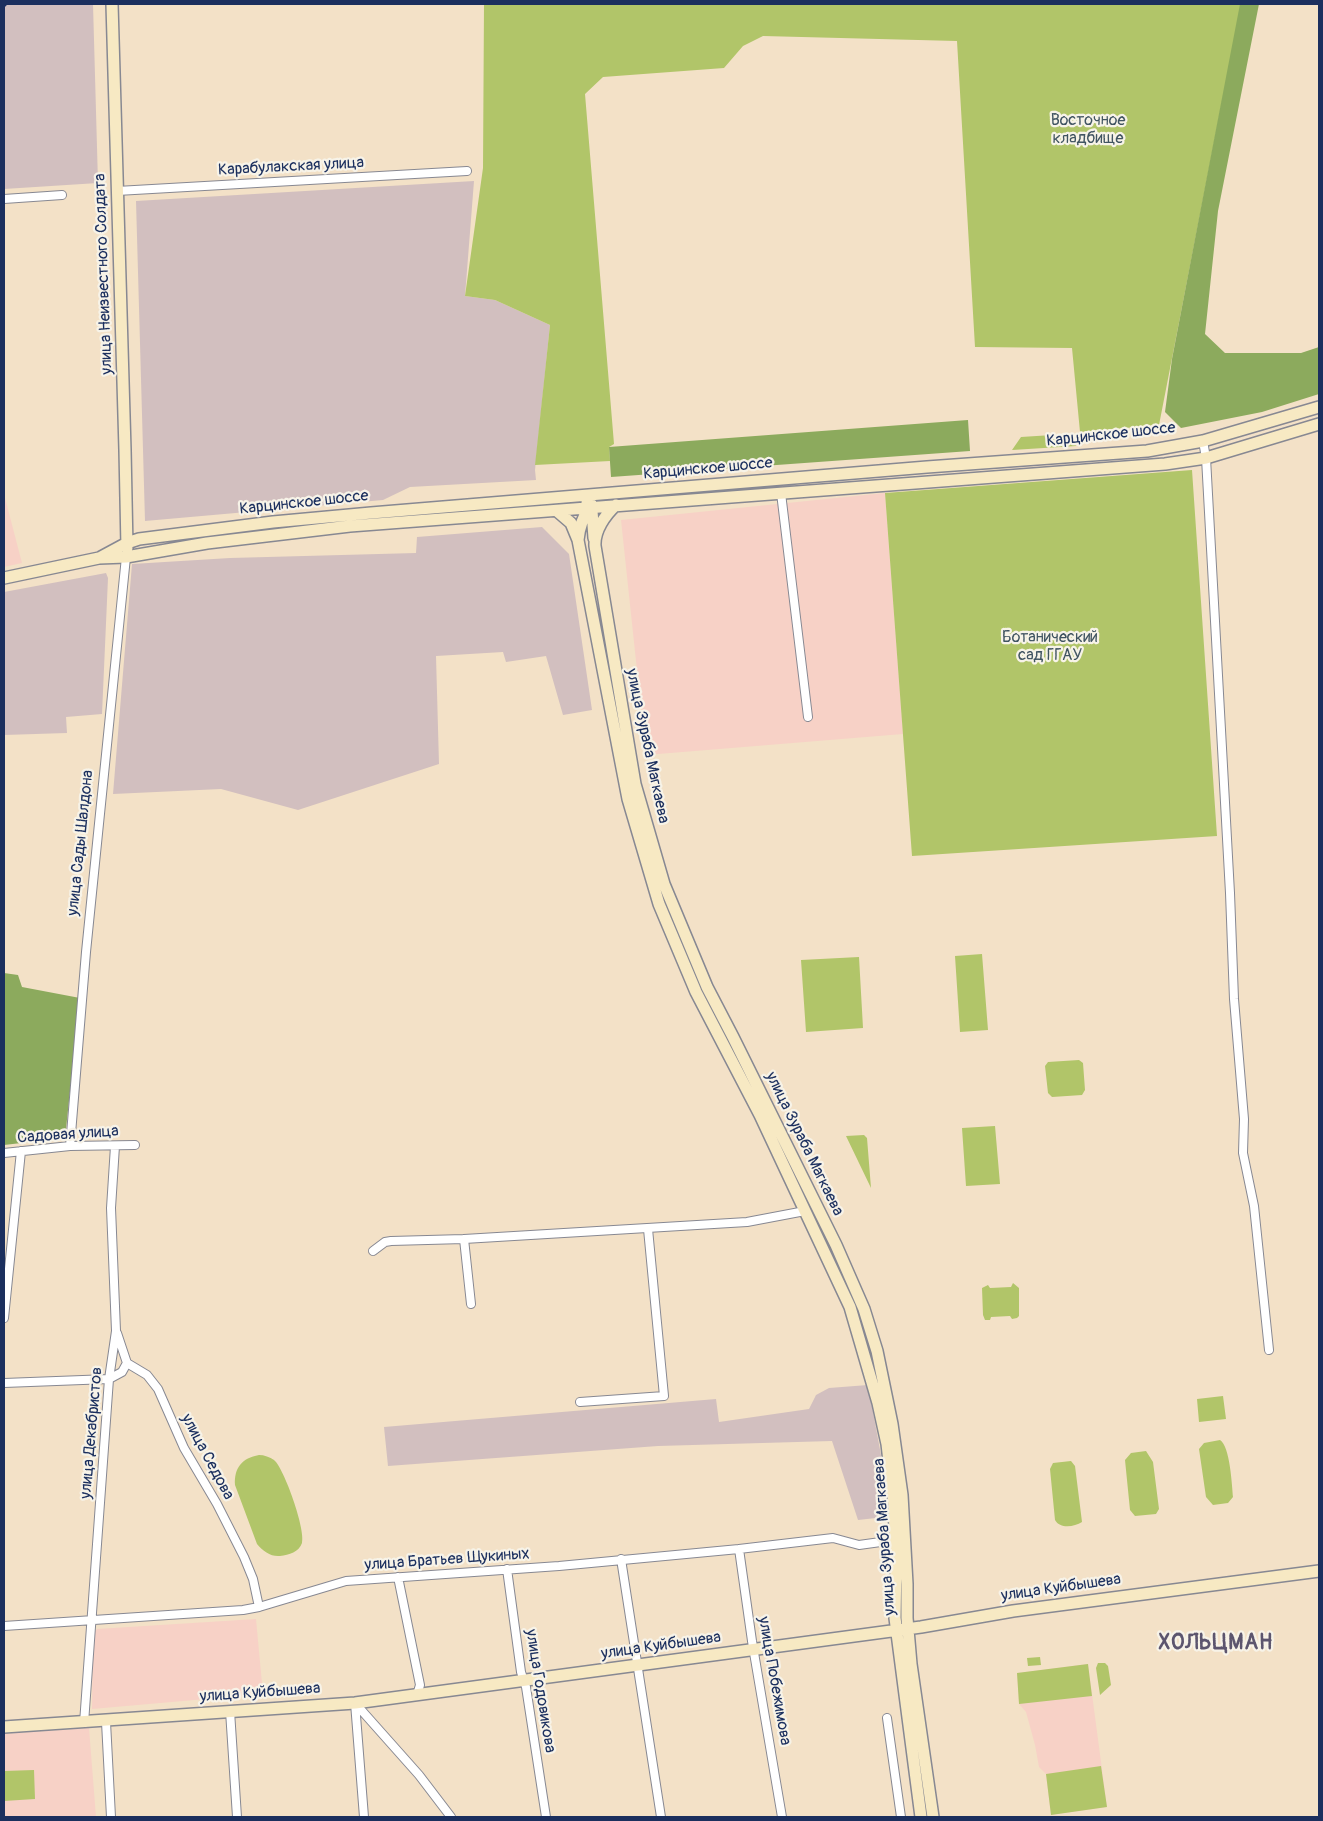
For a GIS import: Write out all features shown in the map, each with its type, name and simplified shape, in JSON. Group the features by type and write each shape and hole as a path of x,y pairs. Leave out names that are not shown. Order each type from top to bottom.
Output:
{"main road":[{"name":"улица Неизвестного Солдата","path":"112,4 127,543"},
{"name":"Карцинское шоссе","path":"99,558 127,543 139,539 273,522 928,467 1147,451 1204,441 1319,406"},
{"name":"Карцинское шоссе","path":"4,578 99,558 126,557 207,543 311,530 1165,464 1206,458 1319,424"},
{"path":"578,540 579,531 590,507 598,498 607,494"},
{"path":"574,496 590,507"},
{"path":"595,540 606,516 616,506"},
{"name":"улица Зураба Магкаева","path":"590,507 604,608 635,784 664,884 707,987 836,1245 864,1309 881,1368 892,1424 902,1495 902,1629 914,1691 933,1817"},
{"name":"улица Зураба Магкаева","path":"557,511 571,523 578,540 628,799 659,904 696,992 760,1116 850,1307 878,1403 887,1444 894,1506 902,1629 921,1817"},
{"name":"улица Сады Шалдона","path":"126,557 127,543"},
{"name":"улица Куйбышева","path":"4,1728 355,1703 638,1666 902,1629 1013,1611 1319,1570"}],"street":[{"name":"Карабулакская улица","path":"117,191 467,171"},
{"path":"4,199 62,195"},
{"path":"1204,441 1230,894 1234,999 1244,1118 1243,1153 1254,1206 1269,1350"},
{"path":"781,493 808,717"},
{"name":"улица Сады Шалдона","path":"70,1146 86,952 126,557"},
{"path":"696,992 707,987"},
{"name":"Садовая улица","path":"4,1153 70,1146 135,1145"},
{"name":"улица Декабристов","path":"84,1723 109,1379 116,1331 111,1208 115,1146"},
{"path":"4,1318 21,1151"},
{"path":"373,1251 385,1242 391,1241 464,1239 747,1222 805,1211"},
{"path":"580,1402 664,1396 648,1229"},
{"path":"464,1239 471,1304"},
{"path":"4,1383 109,1379 122,1372 127,1363 116,1331"},
{"name":"улица Седова","path":"127,1363 147,1375 158,1389 184,1448 244,1557 253,1579 259,1607"},
{"name":"улица Братьев Щукиных","path":"4,1626 243,1610 346,1581 739,1549 833,1538 859,1545 895,1540"},
{"name":"улица Побежимова","path":"739,1549 782,1817"},
{"path":"622,1559 661,1817"},
{"name":"улица Годовикова","path":"507,1569 521,1672 525,1680 546,1817"},
{"path":"398,1577 420,1685 417,1695"},
{"path":"355,1703 364,1817"},
{"path":"355,1703 419,1775 451,1817"},
{"path":"230,1711 237,1817"},
{"path":"886,1718 901,1817"},
{"path":"106,1722 111,1817"}],"shaded area":[{"path":"4,4 93,4 98,183 4,189"},
{"path":"474,181 465,296 495,300 550,325 535,470 536,480 410,487 383,500 145,521 136,201"},
{"path":"885,493 903,734 646,755 621,520"},
{"path":"4,494 22,563 4,567"},
{"path":"542,527 569,554 592,710 563,715 546,656 506,662 503,652 436,656 439,764 298,810 221,789 113,794 132,564 230,558 416,553 417,537"},
{"path":"106,573 108,578 102,714 66,717 67,733 4,735 4,592"},
{"path":"868,1385 883,1466 885,1517 858,1520 832,1441 658,1446 388,1466 384,1427 716,1399 719,1422 809,1409 816,1395 829,1388"},
{"path":"256,1619 263,1694 92,1709 93,1634 97,1629"},
{"path":"1088,1664 1107,1807 1051,1815 1046,1774 1039,1767 1026,1712 1019,1704 1017,1673"},
{"path":"89,1728 96,1817 4,1817 4,1734"}],"green space":[{"name":"Восточное кладбище","path":"484,4 1241,4 1159,425 1080,432 1072,348 975,347 957,41 763,36 743,46 724,68 603,77 585,94 614,444 609,447 610,461 535,465 550,325 495,300 465,296 483,168"},
{"path":"1240,4 1259,4 1218,211 1205,334 1225,353 1301,353 1319,347 1319,394 1262,412 1181,428 1165,412 1172,359"},
{"path":"968,420 970,451 611,477 609,447"},
{"path":"1068,434 1076,446 1012,450 1021,437"},
{"name":"Ботанический сад ГГАУ","path":"1192,470 1217,836 912,856 885,493"},
{"path":"982,954 988,1030 960,1032 955,956"},
{"path":"859,957 863,1028 806,1032 801,960"},
{"path":"4,973 18,975 22,987 80,998 65,1138 4,1145"},
{"path":"1079,1060 1083,1063 1085,1090 1082,1095 1052,1097 1048,1093 1045,1066 1048,1062"},
{"path":"995,1126 1000,1184 966,1186 962,1128"},
{"path":"864,1135 867,1138 871,1188 846,1136"},
{"path":"1013,1283 1019,1288 1019,1316 1012,1319 1010,1316 991,1317 990,1320 985,1320 983,1315 982,1288 988,1285 990,1288 1011,1287"},
{"path":"1223,1396 1226,1419 1199,1422 1197,1399"},
{"path":"1220,1440 1228,1458 1233,1497 1228,1503 1213,1505 1206,1497 1199,1449 1204,1443"},
{"path":"1146,1451 1153,1462 1159,1509 1156,1514 1135,1516 1130,1510 1125,1460 1131,1453"},
{"path":"259,1455 271,1458 278,1465 298,1513 302,1543 296,1551 287,1555 277,1556 270,1554 257,1544 235,1485 236,1474 240,1465 253,1456"},
{"path":"1071,1461 1075,1466 1082,1522 1064,1526 1055,1520 1050,1469 1053,1463"},
{"path":"1040,1657 1041,1665 1028,1666 1027,1658"},
{"path":"1098,1663 1105,1663 1108,1666 1111,1685 1100,1695 1096,1668"},
{"path":"1088,1664 1092,1696 1019,1704 1017,1673"},
{"path":"1101,1766 1107,1807 1051,1815 1046,1774"},
{"path":"34,1770 35,1799 4,1801 4,1771"}],"district":[{"name":"ХОЛЬЦМАН","path":"1216,1644"}]}
